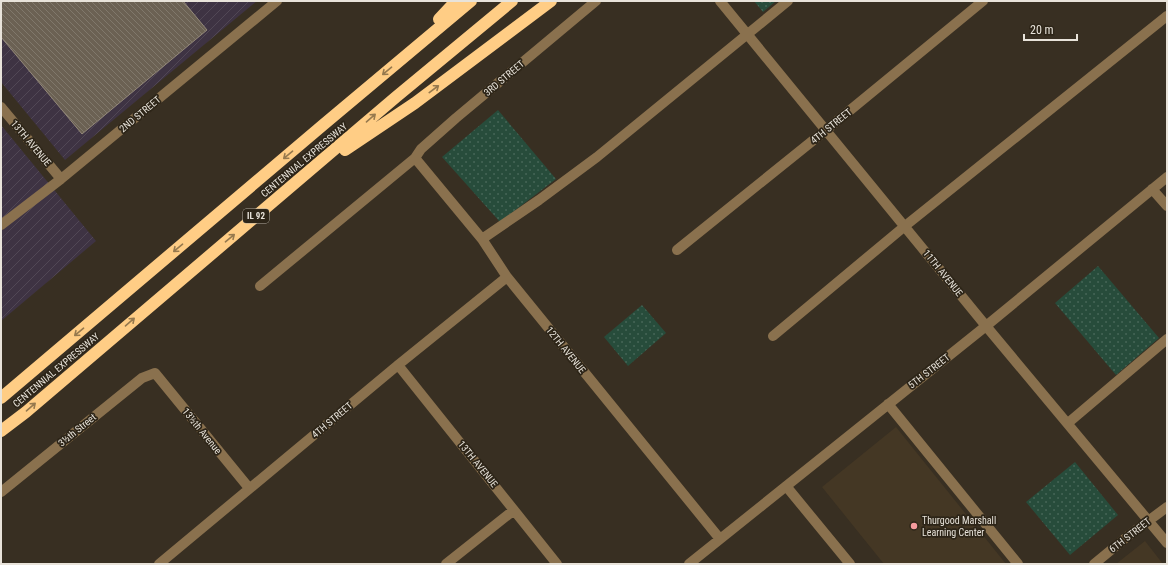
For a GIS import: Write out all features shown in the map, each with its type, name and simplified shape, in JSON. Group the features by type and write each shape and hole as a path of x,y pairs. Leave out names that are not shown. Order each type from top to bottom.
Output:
{"highway":[{"path":"401,60 456,1"},
{"name":"CENTENNIAL EXPRESSWAY","path":"1,398 471,1"},
{"name":"CENTENNIAL EXPRESSWAY","path":"1,431 26,412 396,97 512,1"},
{"path":"297,182 415,102 551,1"}],"street":[{"name":"2ND STREET","path":"1,225 61,179 277,1"},
{"name":"3RD STREET","path":"260,286 415,158 421,148 596,1"},
{"name":"11TH AVENUE","path":"720,1 986,326 1167,543"},
{"path":"482,239 598,157 788,1"},
{"name":"4TH STREET","path":"677,250 983,1"},
{"path":"774,336 905,226 1167,16"},
{"name":"13TH AVENUE","path":"1,107 61,179"},
{"name":"12TH AVENUE","path":"415,158 482,239 507,277 720,539"},
{"name":"5TH STREET","path":"689,564 986,326 1167,176"},
{"path":"1152,189 1167,206"},
{"name":"4TH STREET","path":"159,564 398,365 507,277"},
{"path":"1068,423 1167,339"},
{"name":"13TH AVENUE","path":"398,365 557,564"},
{"name":"13½th Avenue","path":"155,374 249,488"},
{"name":"3½th Street","path":"1,492 142,378 155,374"},
{"path":"888,404 1018,564"},
{"path":"786,486 850,564"},
{"name":"6TH STREET","path":"1094,564 1167,507"},
{"path":"446,564 514,510"}],"shaded area":[{"path":"1,1 257,1 65,160 1,82"},
{"path":"1,125 96,241 1,321"},
{"name":"Thurgood Marshall Learning Center","path":"896,427 1006,564 884,564 822,487"},
{"path":"1145,541 1163,564 1116,564"}],"green space":[{"path":"754,1 776,1 763,12"},
{"path":"498,110 556,179 500,222 442,157"},
{"path":"1098,266 1159,338 1116,375 1055,303"},
{"path":"642,305 666,333 628,366 604,337"},
{"path":"1075,462 1118,515 1070,555 1026,502"}],"building":[{"path":"1,1 183,1 207,30 82,134 1,37"}],"place":[{"name":"Thurgood Marshall Learning Center","path":"914,526"}]}
